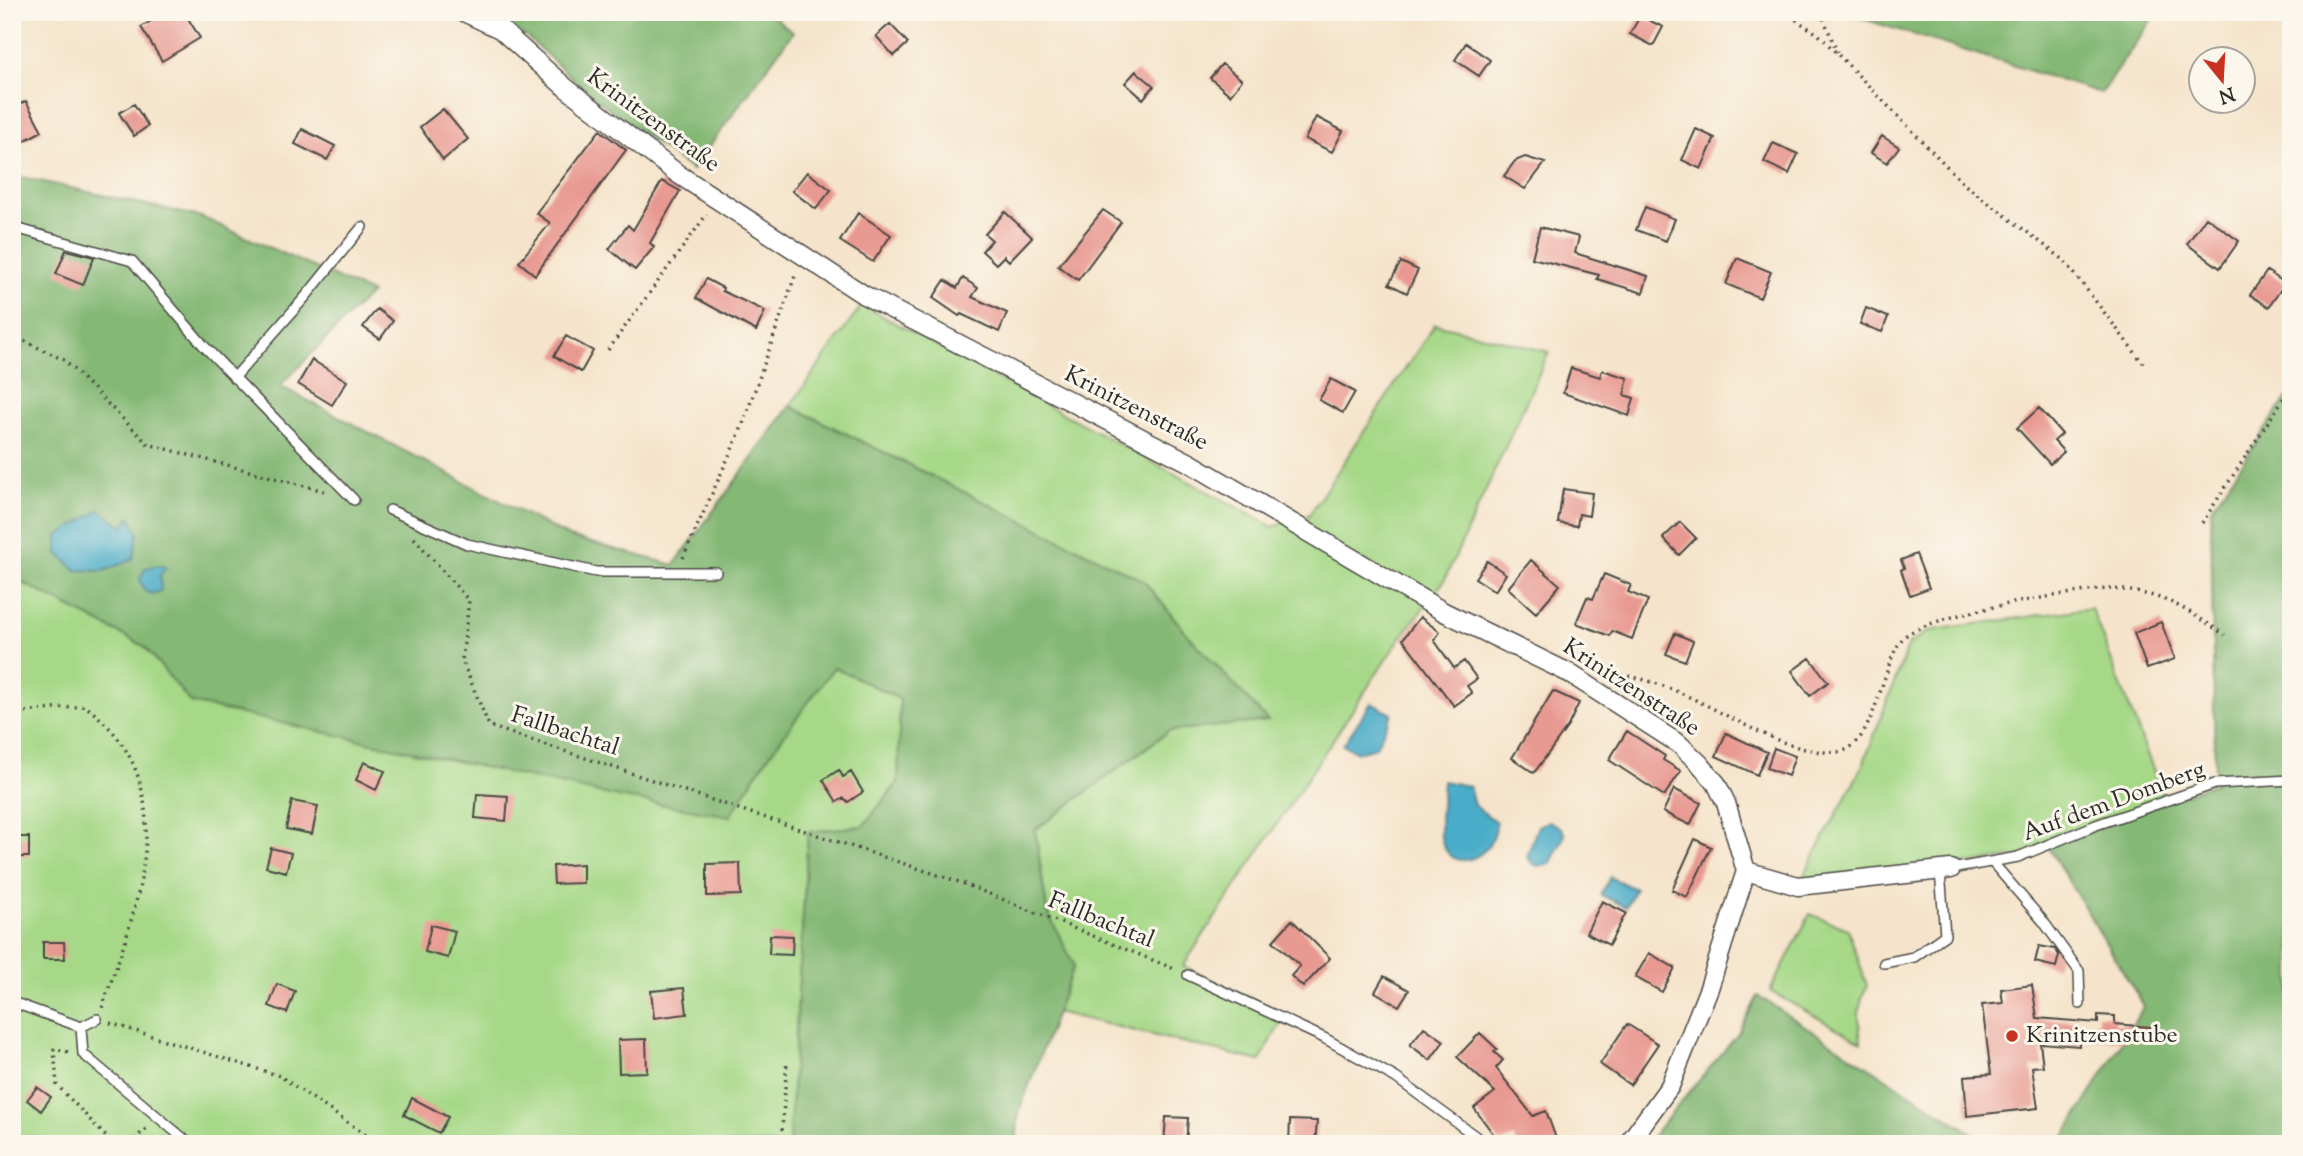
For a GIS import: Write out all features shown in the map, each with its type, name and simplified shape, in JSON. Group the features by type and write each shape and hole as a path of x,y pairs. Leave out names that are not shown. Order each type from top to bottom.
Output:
{"street":[{"name":"Krinitzenstraße","path":"464,12 500,29 605,118 678,174 864,295 1190,463 1444,612 1569,673 1639,717 1679,744 1716,783 1726,803 1746,871"},
{"path":"1628,1144 1670,1086 1709,988 1746,871 1798,886 1946,870"}],"lane":[{"path":"12,227 132,261 234,378 354,500"},
{"path":"234,378 362,227"},
{"path":"390,510 467,544 596,572 716,572"},
{"name":"Auf dem Domberg","path":"1946,870 2018,857 2096,825 2215,784 2291,780"},
{"path":"1993,863 2043,921 2079,971 2080,1004"},
{"path":"1884,963 1914,957 1945,935 1946,870"},
{"path":"1188,975 1324,1038 1396,1078 1486,1144"},
{"path":"12,1002 81,1027 97,1019"},
{"path":"81,1027 83,1054 157,1119 190,1144"}],"path":[{"path":"1784,12 1818,34 1965,185 2064,260 2143,363"},
{"path":"1821,12 1838,54"},
{"path":"608,350 718,198"},
{"path":"678,570 741,427 803,254"},
{"path":"12,335 64,360 148,444 354,500"},
{"path":"2202,523 2291,387"},
{"name":"Fallbachtal","path":"390,510 469,601 463,660 489,726 962,883 1188,975"},
{"path":"1607,674 1619,674 1686,693 1808,751 1839,753 1853,747 1865,728 1902,638 1933,621 2110,589 2147,594 2182,606 2224,635"},
{"path":"12,713 85,706 107,722 129,757 144,793 147,842 137,907 97,1019 280,1076 379,1144"},
{"path":"83,1054 54,1049 57,1085 113,1144"},
{"path":"781,1144 787,1060"},
{"path":"129,1144 157,1119"}],"green space":[{"path":"485,12 768,12 793,32 692,170 591,95 527,37"},
{"path":"1841,12 2157,12 2101,93"},
{"path":"12,175 201,217 371,293 280,386 569,537 674,565 790,406 1144,581 1188,635 1268,721 1169,731 1035,830 1047,911 1074,965 1019,1112 1016,1144 789,1144 808,832 863,826 898,783 900,699 834,667 765,761 730,816 623,798 191,703 144,646 12,577"},
{"path":"862,305 1273,527 1309,515 1435,324 1549,352 1444,581 1399,640 1183,966 1285,1015 1260,1061 1056,1012 1073,965 1047,911 1035,830 1169,731 1267,721 1188,635 1144,581 790,406"},
{"path":"2291,392 2291,1144 2060,1144 2144,1006 2047,845 2215,783 2211,509"},
{"path":"12,577 144,646 192,703 730,816 765,761 835,666 900,699 898,782 863,826 808,832 789,1144 12,1144"},
{"path":"2091,608 2165,800 2018,857 1798,886 1862,767 1909,644 1927,632 1940,629"},
{"path":"1810,914 1848,929 1867,986 1859,1013 1861,1042 1770,991"},
{"path":"1758,996 1983,1140 1996,1144 1646,1144 1739,1033"}],"water":[{"path":"100,510 123,527 130,517 138,533 133,559 104,571 76,570 58,553 58,536"},
{"path":"159,565 166,568 160,575 161,591 151,594 145,591 140,580 145,568"},
{"path":"1371,703 1392,714 1376,747 1358,752 1343,745"},
{"path":"1443,781 1469,786 1474,805 1496,822 1489,844 1482,853 1473,858 1454,858 1446,851 1441,838 1440,817"},
{"path":"1549,821 1561,828 1565,835 1550,864 1537,866 1527,856 1538,826"},
{"path":"1610,877 1635,889 1626,907 1601,895"}],"building":[{"path":"166,12 184,12 200,38 162,61 141,27"},
{"path":"1640,16 1663,27 1653,46 1630,34"},
{"path":"890,24 908,43 894,56 876,36"},
{"path":"1466,43 1490,60 1479,76 1455,60"},
{"path":"1222,64 1242,80 1230,95 1210,78"},
{"path":"1136,71 1154,86 1143,99 1125,83"},
{"path":"26,101 42,131 22,142 12,122 12,108"},
{"path":"134,104 148,126 134,136 119,113"},
{"path":"443,109 468,139 443,160 420,127"},
{"path":"1316,117 1343,131 1332,152 1305,139"},
{"path":"302,129 335,146 327,160 295,144"},
{"path":"1696,129 1715,138 1701,169 1682,160"},
{"path":"600,130 626,150 535,275 519,262 550,223 536,213"},
{"path":"1882,136 1899,147 1887,163 1871,153"},
{"path":"1773,143 1798,154 1789,174 1764,162"},
{"path":"1525,157 1545,163 1525,189 1504,176 1515,161"},
{"path":"807,172 831,190 816,209 792,191"},
{"path":"662,181 680,191 650,243 654,247 635,270 609,249 628,225 633,230"},
{"path":"1645,207 1675,219 1666,241 1636,230"},
{"path":"1103,210 1121,222 1078,280 1058,266"},
{"path":"1005,212 1032,237 1009,261 1004,256 996,264 982,251 992,240 985,234"},
{"path":"858,213 891,235 873,262 840,241"},
{"path":"2206,217 2239,241 2220,268 2187,244"},
{"path":"1540,227 1579,237 1575,253 1648,276 1643,293 1597,279 1599,275 1532,258"},
{"path":"66,250 94,257 83,285 56,274"},
{"path":"1737,258 1771,272 1760,298 1726,284"},
{"path":"1401,262 1418,270 1407,293 1389,284"},
{"path":"2267,271 2285,283 2269,307 2250,295"},
{"path":"963,278 978,288 972,297 1007,313 999,332 961,314 959,316 933,298 945,280 957,288"},
{"path":"706,279 723,288 722,291 765,311 756,331 696,298"},
{"path":"1866,308 1888,317 1882,332 1860,324"},
{"path":"377,309 393,321 380,339 363,327"},
{"path":"566,336 593,351 581,372 554,356"},
{"path":"312,360 347,381 332,405 298,384"},
{"path":"1571,368 1600,377 1602,370 1628,378 1624,395 1634,398 1629,416 1563,393"},
{"path":"1331,379 1355,392 1343,413 1319,400"},
{"path":"2039,408 2062,434 2054,441 2064,452 2050,464 2017,428"},
{"path":"1563,489 1592,493 1589,516 1579,514 1577,526 1558,523"},
{"path":"1680,522 1696,538 1679,555 1663,538"},
{"path":"1916,554 1929,588 1910,595 1901,570 1904,568 1901,560"},
{"path":"1531,560 1560,585 1536,613 1508,588"},
{"path":"1487,561 1506,574 1495,591 1475,578"},
{"path":"1604,574 1631,585 1628,592 1648,600 1632,639 1612,631 1610,636 1576,623 1587,597 1593,599"},
{"path":"1420,617 1440,632 1434,640 1454,668 1464,661 1477,679 1467,686 1472,693 1454,706 1403,639"},
{"path":"2161,622 2175,659 2147,669 2134,633"},
{"path":"1675,633 1693,641 1685,661 1666,654"},
{"path":"1810,658 1828,682 1810,696 1792,671"},
{"path":"1553,691 1579,703 1568,726 1534,773 1512,758"},
{"path":"1627,731 1665,756 1663,760 1681,771 1664,796 1609,760"},
{"path":"1726,733 1767,752 1757,775 1716,756"},
{"path":"1774,748 1795,756 1788,776 1767,768"},
{"path":"364,762 385,771 376,790 356,780"},
{"path":"839,770 843,777 851,772 863,792 848,802 844,798 837,802 823,780"},
{"path":"1674,789 1701,803 1690,825 1663,812"},
{"path":"477,794 508,796 506,821 475,818"},
{"path":"292,801 318,806 312,834 286,829"},
{"path":"12,837 29,837 29,857 12,857"},
{"path":"1695,839 1711,847 1687,897 1672,890"},
{"path":"271,848 291,853 286,872 266,867"},
{"path":"740,863 741,895 707,896 707,864"},
{"path":"583,864 583,883 554,884 553,866"},
{"path":"1602,901 1626,913 1609,945 1586,933"},
{"path":"1292,920 1330,958 1303,987 1291,976 1300,966 1273,941"},
{"path":"431,925 455,931 448,958 425,952"},
{"path":"770,935 793,936 792,955 769,954"},
{"path":"43,942 64,942 65,959 43,959"},
{"path":"2039,946 2055,949 2059,955 2056,967 2035,962"},
{"path":"1649,953 1675,968 1662,992 1635,977"},
{"path":"1384,976 1409,990 1399,1006 1375,992"},
{"path":"277,984 295,991 287,1013 269,1006"},
{"path":"2032,985 2037,1018 2098,1023 2098,1015 2115,1016 2115,1024 2150,1027 2149,1041 2079,1038 2079,1046 2040,1043 2043,1066 2032,1067 2038,1108 1967,1116 1964,1076 1991,1074 1982,1005 2003,1003 2001,989"},
{"path":"684,988 687,1014 654,1018 651,991"},
{"path":"1627,1024 1658,1044 1630,1085 1600,1064"},
{"path":"1424,1027 1444,1041 1430,1060 1410,1045"},
{"path":"1480,1033 1497,1049 1494,1052 1503,1060 1496,1068 1533,1116 1546,1111 1558,1144 1517,1144 1514,1137 1500,1143 1474,1108 1495,1092 1457,1057"},
{"path":"646,1039 647,1072 619,1073 618,1040"},
{"path":"37,1087 51,1097 41,1111 27,1100"},
{"path":"412,1098 448,1117 439,1133 404,1115"},
{"path":"1166,1117 1188,1118 1186,1144 1164,1144"},
{"path":"1290,1120 1317,1121 1315,1144 1289,1144"}],"place":[{"name":"Krinitzenstube","path":"2012,1036"}]}
